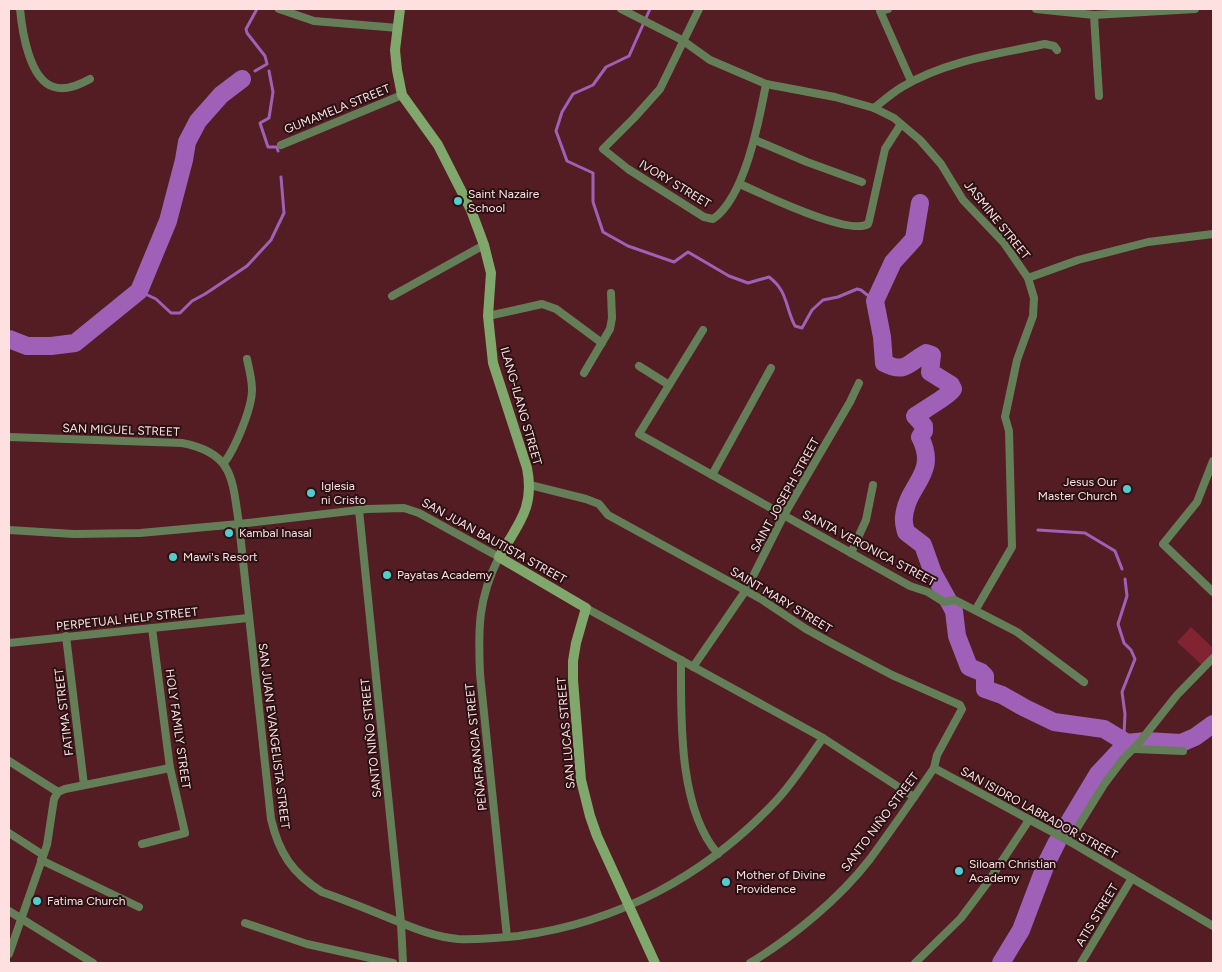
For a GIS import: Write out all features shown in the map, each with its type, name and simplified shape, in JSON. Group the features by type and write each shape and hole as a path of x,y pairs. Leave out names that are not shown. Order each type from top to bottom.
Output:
{"street":[{"path":"20,9 23,35 36,72 53,87 76,86 90,79"},
{"path":"279,9 314,21 398,28"},
{"name":"ILANG-ILANG STREET","path":"400,9 395,50 396,70 402,95 438,146 472,210 484,245 491,273 488,316 493,363 524,460 530,485 529,500 525,513 499,557"},
{"name":"JASMINE STREET","path":"621,9 682,40 710,60 766,84 835,97 874,108 901,124 920,140 941,164 963,200 1004,243 1028,278 1034,301 1033,316 1017,360 1005,417 1009,431 1012,547 976,609"},
{"path":"682,40 699,9"},
{"path":"888,9 880,11 911,82"},
{"path":"1036,9 1094,14 1195,9"},
{"path":"1094,14 1099,96"},
{"name":"IVORY STREET","path":"682,40 660,90 603,149 628,169 704,217 713,219 720,214 740,184 755,140 766,84"},
{"path":"874,108 911,82 962,62 1050,44 1057,50"},
{"name":"GUMAMELA STREET","path":"281,145 402,95"},
{"path":"740,184 822,219 862,227 867,225 869,221 885,149 901,124"},
{"path":"755,140 862,182"},
{"path":"1028,278 1078,260 1148,242 1213,234"},
{"path":"392,296 484,245"},
{"path":"584,373 610,329 612,318 611,293"},
{"path":"488,316 542,304 556,310 602,344"},
{"path":"639,366 669,385 703,330"},
{"path":"239,524 234,491 224,463 233,449 252,393 252,383 246,359"},
{"path":"712,475 771,368"},
{"name":"SAINT JOSEPH STREET","path":"693,666 746,590 784,515 850,402 859,382"},
{"name":"SANTA VERONICA STREET","path":"669,385 640,434 910,586 928,592 944,602 955,600 976,609 1017,632 1084,682"},
{"name":"SAN MIGUEL STREET","path":"9,437 182,443 197,446 211,453 224,463"},
{"path":"1213,461 1197,502 1163,544 1213,592"},
{"name":"SAINT MARY STREET","path":"530,485 600,504 608,515 746,590 806,629 892,675 960,704 962,709 937,755 934,768"},
{"path":"851,553 866,520 873,485"},
{"name":"SAN JUAN BAUTISTA STREET","path":"9,530 74,534 131,533 239,524 359,510 395,508 413,510 586,608 823,738 914,797"},
{"name":"SANTO NIÑO STREET","path":"359,510 401,923 403,963"},
{"name":"SAN JUAN EVANGELISTA STREET","path":"239,524 271,819 276,841 284,856 309,884 322,892 401,923 436,935 458,939 507,937 575,925 630,906 669,887 691,873 718,854 746,830 776,801 823,738"},
{"name":"PEÑAFRANCIA STREET","path":"499,557 489,577 484,594 478,635 507,937"},
{"name":"SAN LUCAS STREET","path":"586,608 577,636 573,661 581,780 597,836 655,963"},
{"name":"PERPETUAL HELP STREET","path":"9,643 248,618"},
{"name":"HOLY FAMILY STREET","path":"142,844 185,833 170,768 152,628"},
{"name":"FATIMA STREET","path":"66,636 84,785"},
{"path":"1069,841 1105,783 1124,758 1138,744 1177,695 1213,658"},
{"path":"681,660 681,720 686,778 701,824 718,854"},
{"path":"1138,744 1183,750"},
{"path":"9,761 58,792"},
{"path":"9,954 49,836 54,799 58,792 65,788 170,768"},
{"name":"SANTO NIÑO STREET","path":"750,963 806,922 839,893 869,860 934,768"},
{"name":"SAN ISIDRO LABRADOR STREET","path":"934,768 1069,841 1213,926"},
{"path":"915,963 962,918 1029,820"},
{"path":"9,834 42,857 139,907"},
{"name":"ATIS STREET","path":"1080,963 1132,878"},
{"path":"9,911 93,963"},
{"path":"246,924 307,944 392,963"}],"shaded area":[{"path":"1191,627 1213,648 1213,655 1203,666 1177,642"}],"waterway":[{"path":"255,71 267,64 265,56 246,29 257,9"},
{"path":"650,9 629,56 606,67 593,85 573,94 562,112 556,131 567,161 593,173 593,202 603,232 628,246 674,262 688,252 729,276 748,283 769,277 780,288 795,326 802,328 812,310 823,300 838,297 857,289 875,301"},
{"path":"269,71 273,92 269,118 260,123 268,147 277,147 278,151"},
{"path":"9,339 27,346 75,343 139,291 168,221 187,142 198,121 221,95 242,79"},
{"path":"139,291 156,299 171,313 180,313 192,301 247,266 271,240 284,213 281,177"},
{"path":"920,203 914,239 893,262 875,301 882,337 884,363 902,367 926,353 932,355 930,372 951,385 953,389 942,399 915,416 924,426 924,431 920,437 925,450 926,460 924,470 906,506 904,519 906,532 923,545 933,573 954,611 957,636 969,667 981,672 985,676 985,689 1002,695 1054,722 1104,729 1127,743"},
{"path":"1038,530 1085,533 1115,551 1122,569"},
{"path":"1125,579 1127,596 1118,624 1124,643 1131,650 1135,659 1122,692 1125,714 1124,734 1127,743"},
{"path":"1065,829 1098,774 1127,743 1146,741 1181,743 1195,737 1213,724"},
{"path":"1001,963 1021,930 1046,864 1057,842"}],"place":[{"name":"Saint Nazaire School","path":"458,201"},
{"name":"Jesus Our Master Church","path":"1127,489"},
{"name":"Iglesia ni Cristo","path":"311,493"},
{"name":"Kambal Inasal","path":"229,533"},
{"name":"Mawi's Resort","path":"173,557"},
{"name":"Payatas Academy","path":"387,575"},
{"name":"Siloam Christian Academy","path":"959,871"},
{"name":"Mother of Divine Providence","path":"726,882"},
{"name":"Fatima Church","path":"37,901"}]}
